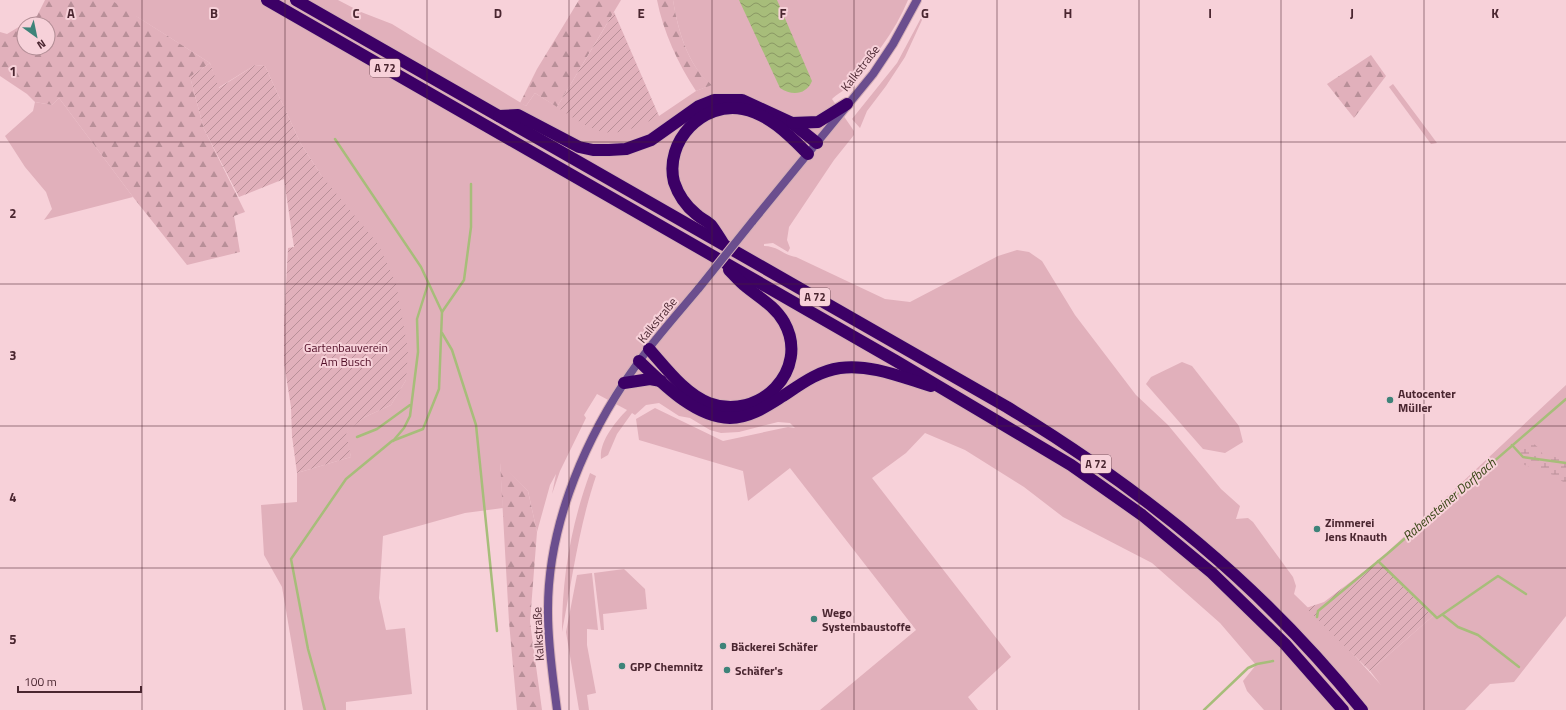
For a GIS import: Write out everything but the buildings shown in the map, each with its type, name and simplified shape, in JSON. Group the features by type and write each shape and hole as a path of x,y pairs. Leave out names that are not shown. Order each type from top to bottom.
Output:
{"highway":[{"name":"A 72","path":"267,0 951,392 1026,436 1111,492 1178,544 1257,616 1285,644 1343,710"},
{"name":"A 72","path":"296,0 507,118 518,115 548,137 725,245 1007,407 1081,453 1141,496 1187,532 1268,605 1296,633 1362,710"},
{"path":"548,137 593,150 626,149 651,140 699,106 714,100 729,99 742,100 769,111 792,123 817,143"},
{"path":"792,123 818,122 847,104"},
{"path":"725,245 710,224 696,214 683,200 675,183 673,163 680,138 687,129 705,115 730,108 743,109 763,117 808,154"},
{"path":"649,349 669,372 690,391 709,403 722,407 743,406 757,402 776,388 784,374 790,356 789,335 784,323 777,311 743,285 720,260"},
{"path":"639,361 661,381 696,407 718,416 731,418 761,410 820,372 839,368 859,367 874,369 951,392"},
{"path":"624,383 650,379 661,381"}],"main road":[{"name":"Kalkstraße","path":"557,710 549,645 548,612 555,546 564,508 576,474 599,424 639,361 873,74 894,44 917,0"}],"green space":[{"path":"45,0 111,0 210,63 190,77 204,129 245,212 234,216 240,252 187,265 133,197 59,98 52,105 35,102 27,94 0,76 0,32 7,34 16,29 16,56 56,56 56,16 37,16"},
{"path":"103,0 338,0 361,12 392,24 526,106 535,93 575,118 659,116 696,91 711,85 696,67 685,46 673,0 908,0 890,35 866,67 846,88 832,99 854,131 854,135 834,160 789,227 787,240 790,248 788,252 773,243 764,244 764,246 773,247 796,257 885,299 910,302 998,256 1017,250 1029,252 1042,261 1075,315 1136,395 1168,425 1221,489 1240,506 1236,519 1248,518 1253,522 1293,577 1296,586 1294,594 1334,633 1381,685 1370,671 1433,616 1378,561 1566,385 1566,616 1514,682 1490,684 1465,710 1264,710 1247,691 1243,681 1256,665 1220,623 1152,563 1063,517 1024,487 965,450 925,433 906,453 872,478 1011,657 968,697 978,710 820,710 916,630 790,468 748,501 743,471 639,440 636,419 655,408 723,441 788,427 795,428 790,423 778,422 739,432 721,433 710,430 690,418 679,416 659,403 646,405 635,415 632,413 617,434 608,455 601,459 605,439 613,426 627,410 597,394 584,415 586,418 560,471 552,494 556,474 550,485 537,532 528,491 500,463 503,508 465,513 383,536 379,598 386,630 405,628 412,694 346,702 346,710 303,710 282,587 264,555 261,505 297,502 297,473 351,457 345,432 365,417 391,405 406,380 321,175 301,144 265,66 255,65 218,88 210,63 139,18"},
{"path":"579,0 621,0 557,107 535,93 526,106 520,103 537,69"},
{"path":"657,0 673,0 681,35 690,57 703,77 712,85 696,91 683,70 672,47 663,24"},
{"path":"614,12 659,116 630,129 608,132 589,127 557,107"},
{"path":"921,18 922,20 905,57 867,111 860,128 852,119 897,63"},
{"path":"1371,55 1386,76 1354,118 1327,84"},
{"name":"Gartenbauverein Am Busch","path":"210,63 219,88 255,65 265,66 301,144 321,175 378,244 396,283 408,350 406,380 391,405 365,417 346,432 351,457 297,473 292,436 291,407 284,363 284,323 288,248 294,247 284,179 239,197 204,129 190,77"},
{"path":"1393,84 1437,143 1431,144 1389,87"},
{"path":"59,98 133,197 44,220 52,209 46,192 25,167 5,136 33,111 35,102 52,105"},
{"path":"1182,362 1192,366 1239,426 1243,442 1225,453 1203,449 1146,384 1151,377"},
{"path":"1534,444 1540,449 1543,455 1561,458 1566,456 1566,484 1553,475 1522,464 1517,456 1527,445"},
{"path":"500,462 528,491 537,532 530,622 542,710 517,710 509,622"},
{"path":"590,473 596,476 580,534 562,632 562,612 569,551 583,493"},
{"path":"1378,561 1433,616 1370,671 1306,608 1324,602"},
{"path":"624,569 645,589 647,609 603,614 604,630 601,630 594,573"},
{"path":"592,573 598,630 587,629 587,645 596,693 587,695 589,710 579,710 566,632 577,575"}],"water":[{"path":"739,0 777,0 812,81 806,89 798,93 794,93 780,88"}],"waterway":[{"path":"325,710 308,649 291,559 346,479 392,441 423,429 439,389 442,312 421,267 335,139"},
{"path":"442,312 464,280 471,227 471,184"},
{"path":"393,441 404,428 410,416 418,352 417,319 428,284"},
{"path":"442,333 452,350 476,425 497,631"},
{"name":"Rabensteiner Dorfbach","path":"1317,617 1318,611 1387,554 1566,399"},
{"path":"357,437 377,429 410,405"},
{"path":"1512,445 1523,457 1566,463"},
{"path":"1378,561 1437,618 1498,576 1526,594"},
{"path":"1443,615 1458,627 1478,635 1519,667"},
{"name":"Rabensteiner Dorfbach","path":"1204,710 1248,668 1257,664 1273,661"}],"place":[{"name":"Autocenter Müller","path":"1390,400"},
{"name":"Zimmerei Jens Knauth","path":"1317,529"},
{"name":"Wego Systembaustoffe","path":"814,619"},
{"name":"Bäckerei Schäfer","path":"723,646"},
{"name":"GPP Chemnitz","path":"622,666"},
{"name":"Schäfer's","path":"727,670"}]}
